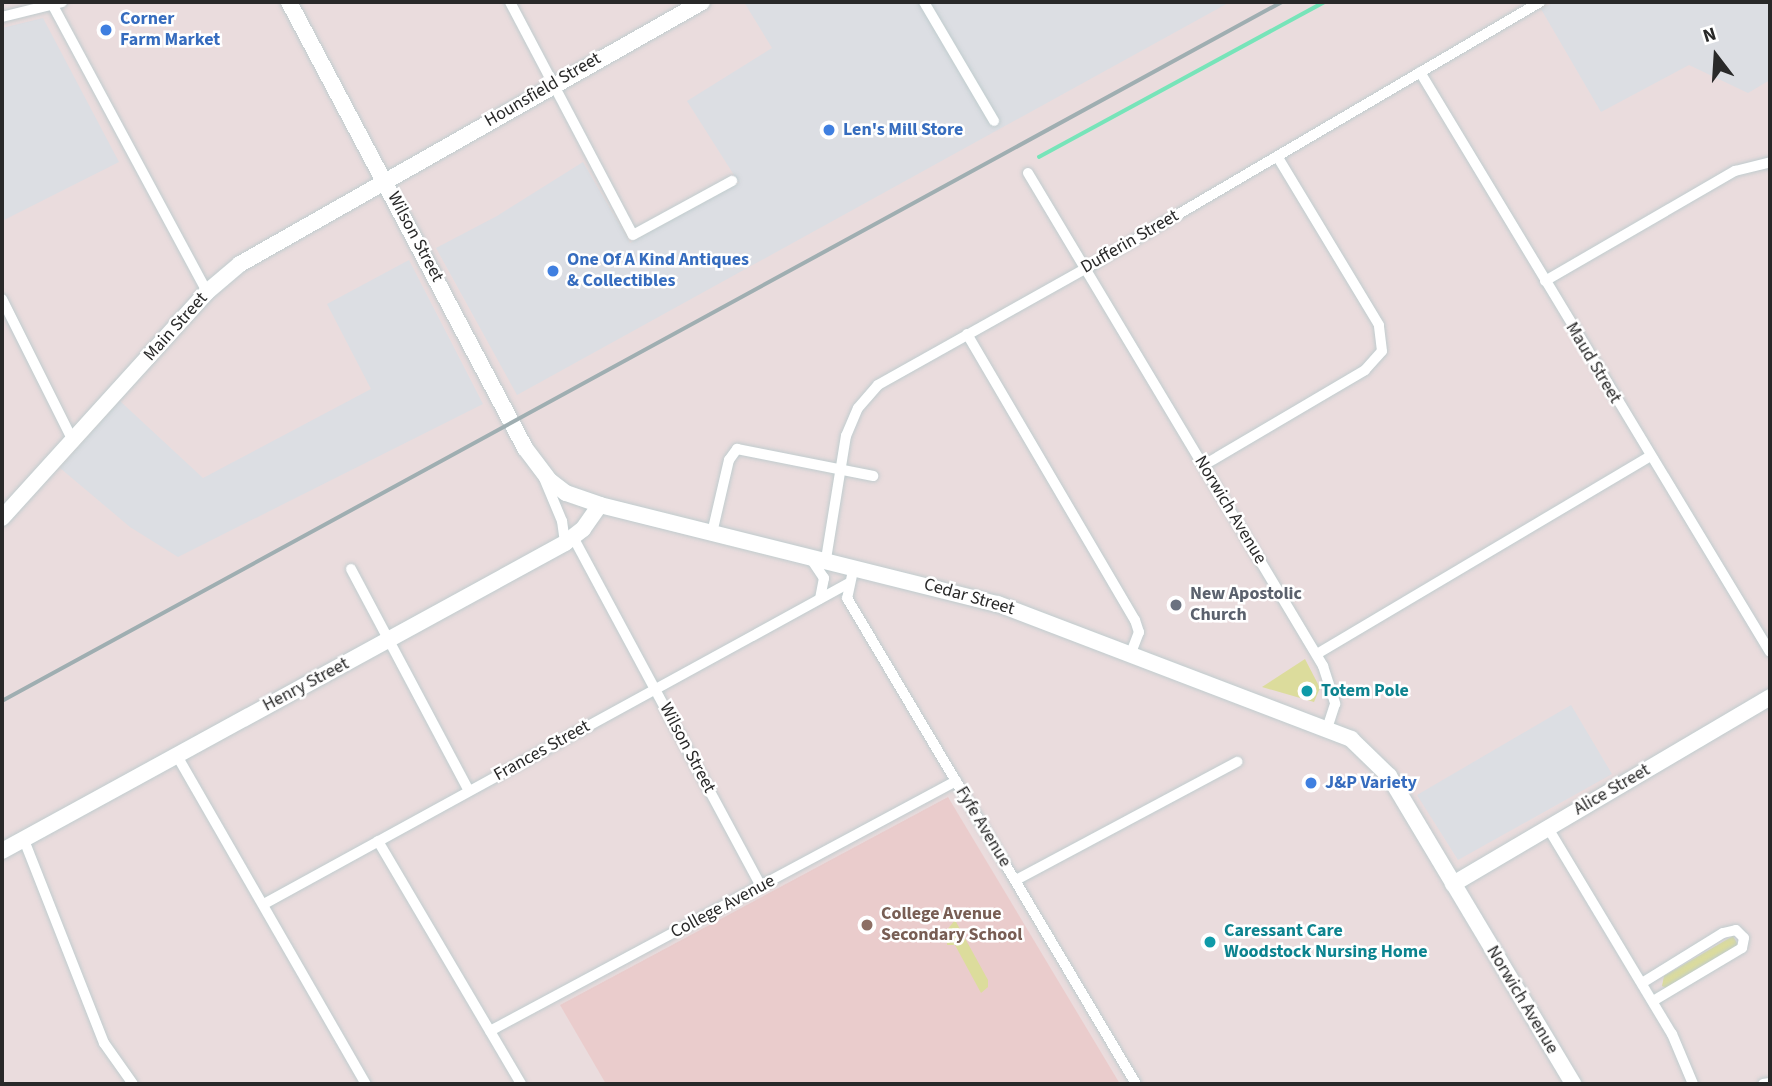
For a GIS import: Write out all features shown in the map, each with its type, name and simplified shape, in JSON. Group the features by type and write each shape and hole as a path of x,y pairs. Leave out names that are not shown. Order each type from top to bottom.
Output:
{"main road":[{"name":"Wilson Street","path":"289,2 541,473 566,493 600,505"},
{"name":"Hounsfield Street","path":"385,179 702,2"},
{"name":"Main Street","path":"2,518 207,292 278,239 385,179"},
{"name":"Cedar Street","path":"600,505 826,559 998,604 1327,728"},
{"name":"Henry Street","path":"2,852 569,540 600,505"},
{"name":"Alice Street","path":"1453,884 1770,697"},
{"name":"Norwich Avenue","path":"1327,728 1356,743 1380,764 1573,1084"}],"street":[{"path":"510,2 633,235 732,181"},
{"path":"924,2 995,121"},
{"name":"Dufferin Street","path":"826,559 840,469 851,421 872,392 967,334 1085,269 1540,2"},
{"path":"2,17 55,3 207,292"},
{"name":"Maud Street","path":"1420,72 1649,457 1770,652"},
{"path":"1204,465 1365,370 1382,351 1379,325 1277,156"},
{"path":"1545,281 1727,175 1770,162"},
{"name":"Norwich Avenue","path":"1028,173 1317,654 1334,694 1335,710 1327,728"},
{"path":"2,299 73,441"},
{"path":"967,334 1135,620 1139,632 1131,653"},
{"path":"712,533 729,460 737,449 873,476"},
{"path":"1317,654 1649,457"},
{"name":"Wilson Street","path":"541,473 569,540 655,689 761,886"},
{"path":"809,556 824,580 820,599"},
{"path":"849,583 854,566"},
{"path":"351,569 469,791"},
{"name":"Frances Street","path":"264,904 849,583"},
{"name":"Fyfe Avenue","path":"849,583 847,598 1136,1084"},
{"path":"176,754 366,1084"},
{"path":"1016,880 1237,762"},
{"name":"College Avenue","path":"490,1031 956,781"},
{"path":"1548,828 1682,1052 1693,1084"},
{"path":"24,840 103,1040 133,1084"},
{"path":"377,841 521,1084"},
{"path":"1642,982 1723,934 1736,930 1744,938 1739,950 1653,1001"},
{"path":"1763,1084 1770,1083"}],"shaded area":[{"path":"744,2 1230,2 517,395 436,248 497,216 583,162 630,243 739,183 687,101 772,48"},
{"path":"1554,2 1770,2 1770,80 1748,93 1689,65 1601,112 1541,9"},
{"path":"43,18 119,162 2,221 2,28"},
{"path":"409,260 483,404 178,557 130,527 60,468 120,401 203,478 371,389 327,304"},
{"path":"1571,705 1612,774 1458,860 1417,795"},
{"name":"College Avenue Secondary School","path":"948,797 1120,1084 606,1084 560,1005"}],"green space":[{"path":"1305,659 1320,688 1314,702 1262,687"},
{"path":"955,920 988,980 988,987 981,993 955,945 947,945 947,930"},
{"path":"1733,936 1738,945 1666,988 1662,986 1664,976"}],"waterway":[{"path":"1039,157 1324,2"}],"railway":[{"path":"2,701 1282,2"}],"place":[{"name":"Corner Farm Market","path":"106,30"},
{"name":"Len's Mill Store","path":"829,130"},
{"name":"One Of A Kind Antiques & Collectibles","path":"553,271"},
{"name":"New Apostolic Church","path":"1176,605"},
{"name":"Totem Pole","path":"1307,691"},
{"name":"J&P Variety","path":"1311,783"},
{"name":"College Avenue Secondary School","path":"867,925"},
{"name":"Caressant Care Woodstock Nursing Home","path":"1210,942"}]}
